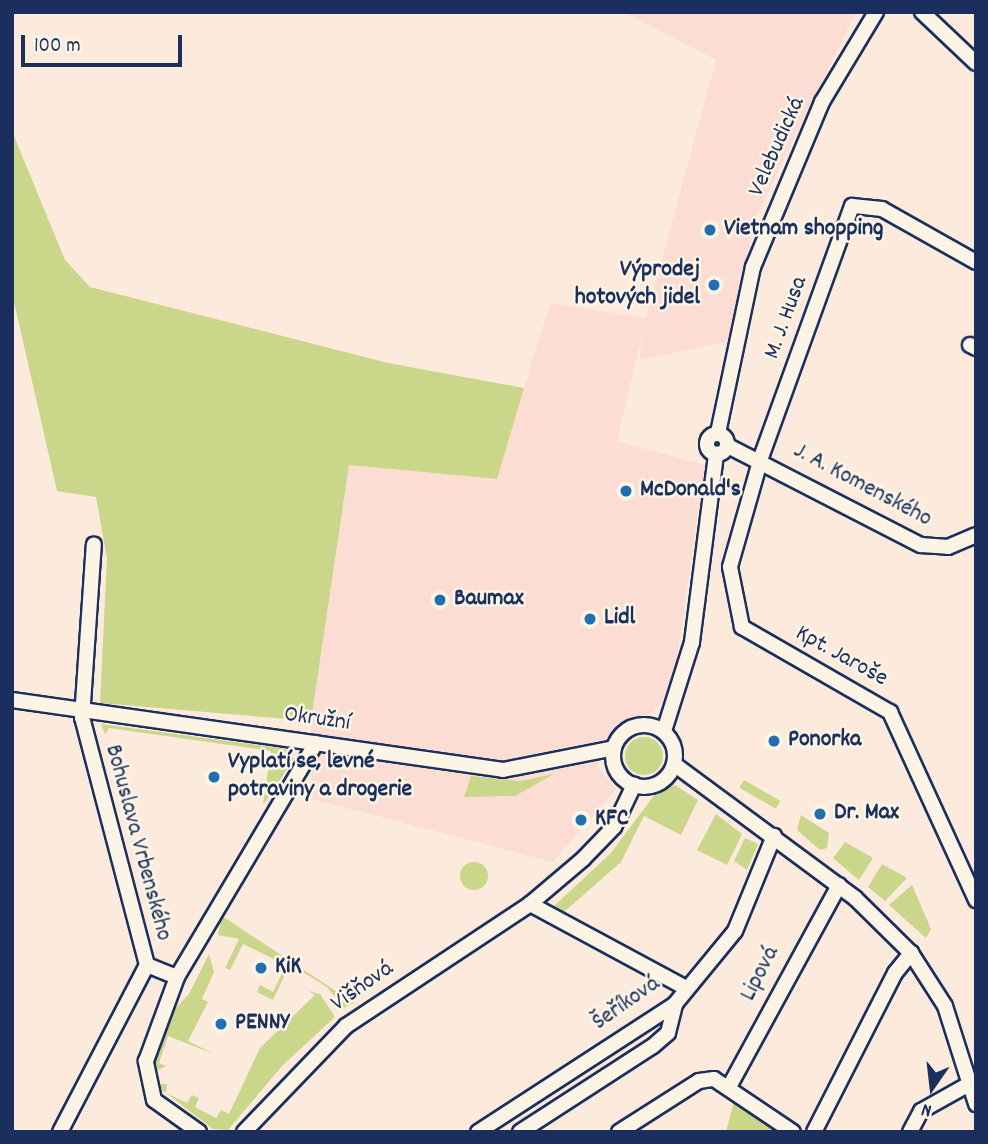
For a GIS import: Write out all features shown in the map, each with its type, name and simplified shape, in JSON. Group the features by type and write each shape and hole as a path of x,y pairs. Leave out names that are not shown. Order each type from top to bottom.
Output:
{"street":[{"name":"Velebudická","path":"722,450 718,433 753,267 822,102 876,12"},
{"path":"922,12 976,62"},
{"name":"M. J. Husa","path":"761,458 852,206 882,209 976,262"},
{"path":"663,731 692,642 722,450"},
{"name":"J. A. Komenského","path":"722,450 761,458 921,545 941,548 976,535"},
{"name":"Kpt. Jaroše","path":"761,458 730,567 742,627 890,712 976,900"},
{"name":"Bohuslava Vrbenského","path":"60,1132 147,965 83,710 94,544"},
{"name":"Okružní","path":"12,700 503,770 614,748"},
{"path":"632,727 663,731 673,745 674,764 654,785 634,785 619,774 614,748 632,727"},
{"path":"200,1132 154,1100 145,1081 146,1061 177,978 316,743"},
{"path":"674,764 839,886 911,953 945,1006 976,1104"},
{"name":"Višňová","path":"243,1132 346,1026 530,904 614,827 634,785"},
{"name":"Šeříková","path":"478,1132 675,1004 735,931 774,836"},
{"name":"Lipová","path":"729,1087 785,976 839,886"},
{"path":"530,904 686,988"},
{"path":"814,1132 845,1077 894,973 911,953"},
{"path":"147,965 177,978"},
{"path":"520,1132 653,1046 667,1033 675,1004"},
{"path":"618,1132 699,1081 729,1087 793,1132"},
{"path":"910,1132 921,1111 971,1083"}],"shaded area":[{"path":"624,12 856,12 756,216 727,342 639,360 643,331 617,441 705,465 672,693 650,714 608,735 597,766 616,789 553,862 312,799 311,721 349,465 496,479 550,303 646,318 716,60"}],"green space":[{"path":"12,131 65,260 90,287 388,363 524,388 497,479 349,465 311,721 100,703 107,558 96,497 57,491 12,293"},
{"path":"101,724 288,749 294,759 263,805 271,751 109,728 105,734"},
{"path":"644,737 657,743 663,756 657,769 644,775 631,769 625,756 631,743"},
{"path":"554,774 515,796 464,797 471,776 521,781"},
{"path":"744,780 780,801 776,809 740,788"},
{"path":"675,785 698,800 681,835 644,816 621,862 564,912 554,906 610,854 659,789"},
{"path":"716,814 742,834 727,865 697,850"},
{"path":"801,815 829,833 827,848 820,850 797,830"},
{"path":"745,838 758,844 747,870 734,861"},
{"path":"845,842 873,858 859,880 833,858"},
{"path":"474,862 484,866 488,876 484,886 474,890 464,886 460,876 464,866"},
{"path":"882,864 907,878 885,901 868,887"},
{"path":"912,885 931,929 926,938 889,905"},
{"path":"222,916 354,1003 344,1008 327,987 290,964 273,1000 257,992 260,985 273,992 286,965 243,944 230,970 225,968 239,939 218,935"},
{"path":"209,954 214,972 202,999 208,1002 188,1041 214,1054 168,1036 159,1063 166,1066 156,1071 152,1066 171,1013 189,994"},
{"path":"308,991 320,994 335,1017 282,1066 228,1130 213,1129 162,1090 160,1084 167,1084 166,1093 187,1103 192,1095 199,1098 195,1107 216,1118 221,1110 229,1114 260,1048 315,995"},
{"path":"735,1097 786,1132 726,1132"}],"place":[{"name":"Vietnam shopping","path":"710,230"},
{"name":"Výprodej hotových jidel","path":"714,285"},
{"name":"McDonald's","path":"626,491"},
{"name":"Baumax","path":"440,600"},
{"name":"Lidl","path":"590,619"},
{"name":"Ponorka","path":"774,741"},
{"name":"Vyplatí se, levné potraviny a drogerie","path":"214,777"},
{"name":"Dr. Max","path":"820,814"},
{"name":"KFC","path":"581,820"},
{"name":"KiK","path":"261,968"},
{"name":"PENNY","path":"221,1024"}]}
